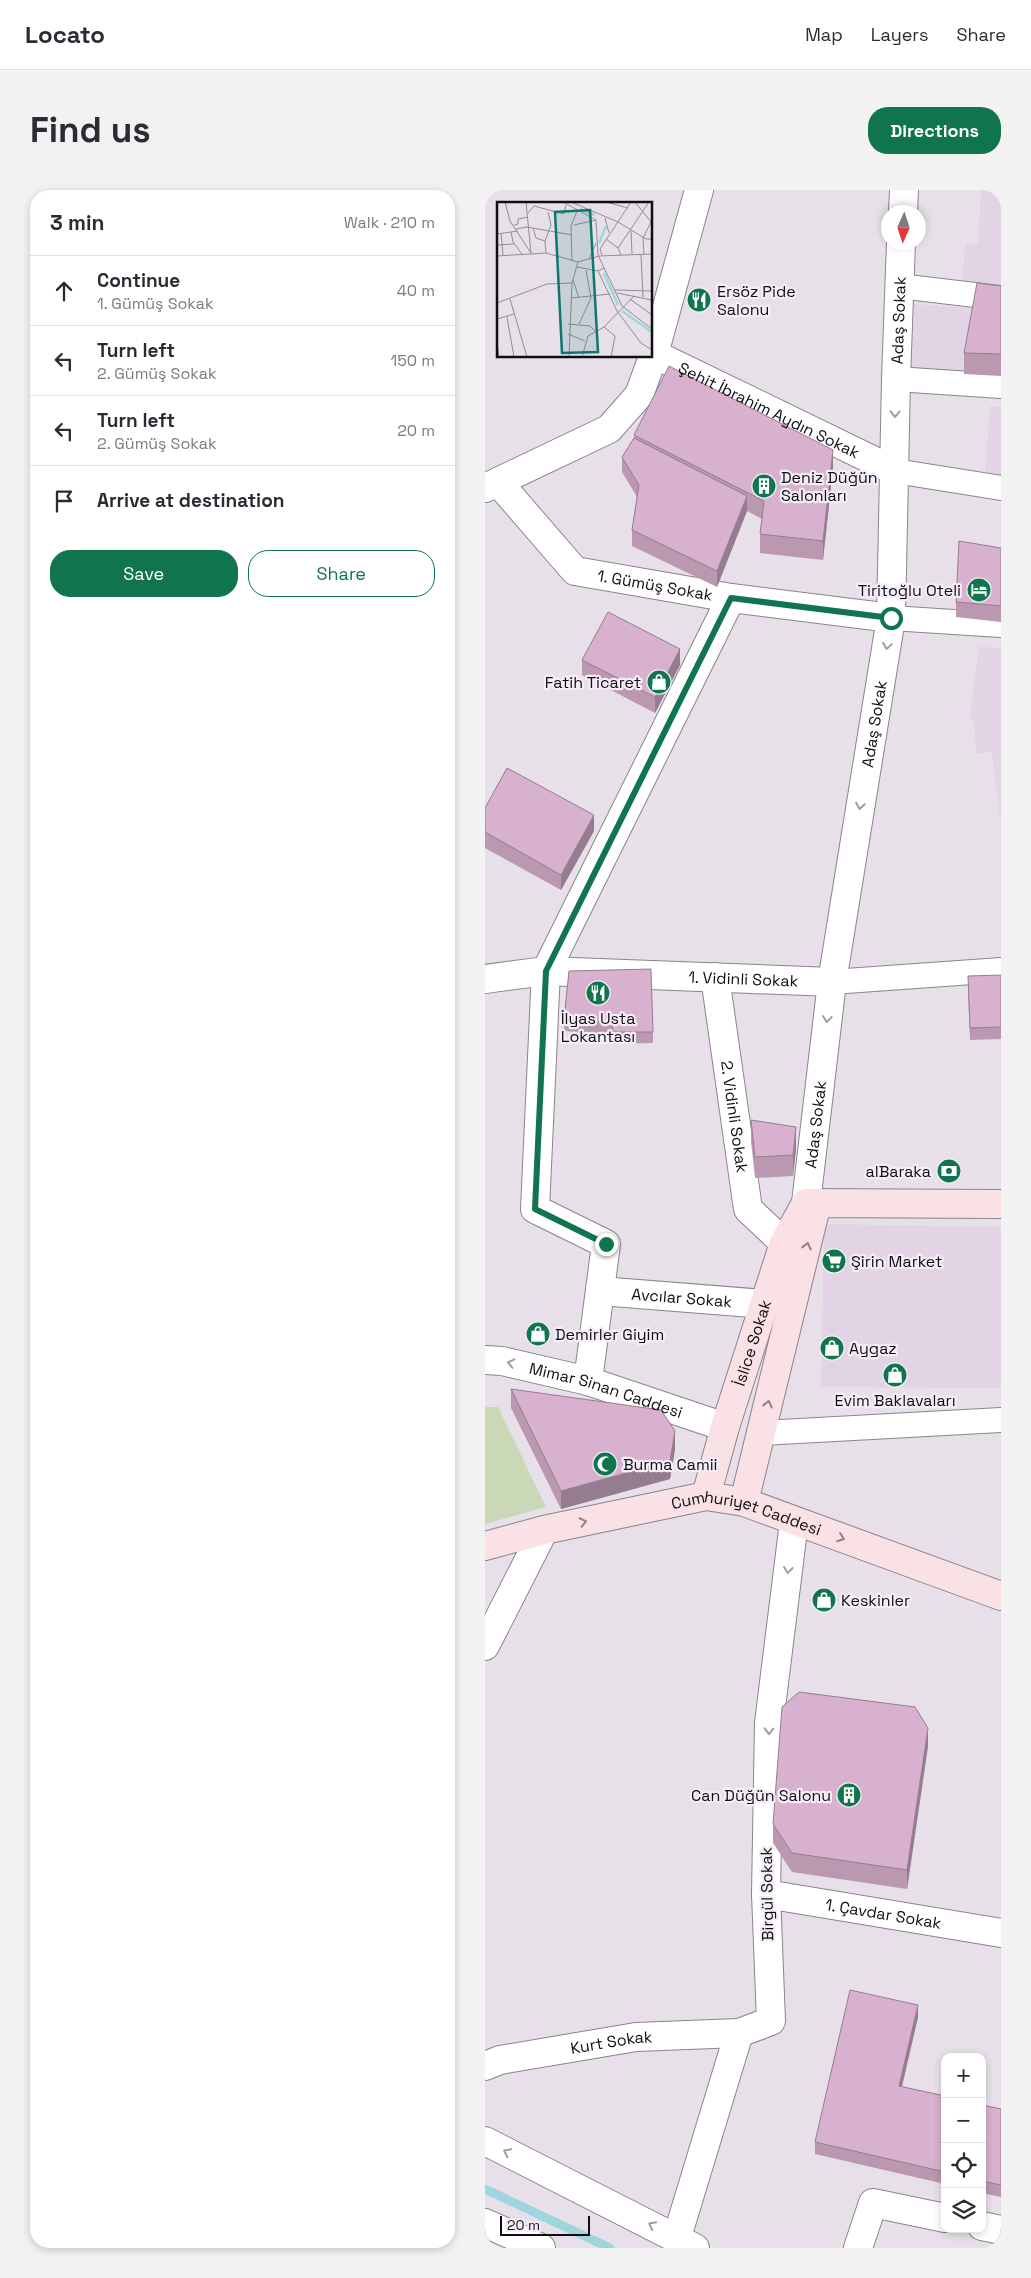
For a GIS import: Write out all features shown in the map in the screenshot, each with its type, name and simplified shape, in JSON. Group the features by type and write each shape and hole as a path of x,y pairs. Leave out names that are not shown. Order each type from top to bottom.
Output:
{"main road":[{"name":"İslice Sokak","path":"706,1496 725,1427 784,1243 811,1203"},
{"name":"İslice Sokak","path":"744,1502 761,1433 811,1203"},
{"path":"811,1203 1001,1204"},
{"path":"725,1427 761,1433"},
{"name":"Cumhuriyet Caddesi","path":"485,1546 545,1530 706,1496 744,1502 1001,1596"}],"street":[{"path":"654,354 699,190"},
{"path":"903,205 904,190"},
{"name":"Adaş Sokak","path":"811,1203 832,982 891,618 901,250"},
{"path":"899,286 1001,298"},
{"name":"Şehit İbrahim Aydın Sokak","path":"654,354 895,471 1001,488"},
{"path":"491,485 609,429 639,395 653,358"},
{"path":"896,379 1001,386"},
{"name":"1. Gümüş Sokak","path":"491,485 575,571 731,598 891,618 1001,624"},
{"path":"588,1381 606,1244 535,1209 546,971 731,598"},
{"name":"1. Vidinli Sokak","path":"485,979 546,971 832,982 1001,970"},
{"name":"2. Vidinli Sokak","path":"715,976 748,1209 784,1243"},
{"name":"Avcılar Sokak","path":"600,1291 765,1304"},
{"name":"Mimar Sinan Caddesi","path":"485,1360 502,1361 588,1381 725,1427"},
{"path":"761,1433 1001,1420"},
{"name":"Birgül Sokak","path":"739,2033 771,2021 765,1894 769,1724 795,1522"},
{"path":"485,1646 545,1530"},
{"name":"1. Çavdar Sokak","path":"765,1894 1001,1933"},
{"path":"485,2141 686,2243 739,2033"},
{"name":"Kurt Sokak","path":"485,2066 500,2060 636,2037 739,2033"},
{"path":"858,2248 873,2203 941,2217"},
{"path":"485,2223 541,2248"},
{"path":"986,2227 1001,2230"}],"shaded area":[{"path":"981,190 1001,190 1001,290 962,285 965,243 978,244"},
{"path":"906,303 975,309 963,374 904,369"},
{"path":"990,406 1001,407 1001,475 985,472"},
{"path":"979,647 1001,648 1001,825 992,752 976,754 974,719 970,718"},
{"path":"824,1224 1001,1227 1001,1388 821,1387"}],"green space":[{"path":"485,1407 498,1407 546,1507 485,1524"}],"building":[{"path":"977,283 1001,286 1001,354 964,353"},
{"name":"Deniz Düğün Salonları","path":"669,366 833,450 823,541 760,534 764,501 634,435"},
{"path":"634,438 747,496 717,571 632,530 639,485 622,457"},
{"name":"Tiritoğlu Oteli","path":"959,541 1001,548 1001,606 956,602"},
{"path":"608,612 680,649 655,697 582,660"},
{"path":"507,768 594,815 561,875 485,832 485,808"},
{"path":"651,969 653,1032 613,1032 612,1023 564,1019 569,971"},
{"path":"1001,975 1001,1027 970,1028 968,976"},
{"path":"751,1120 796,1127 793,1155 755,1157"},
{"name":"Burma Camii","path":"511,1389 661,1410 675,1431 670,1461 561,1491"},
{"name":"Can Düğün Salonu","path":"799,1692 915,1707 928,1728 907,1870 792,1853 773,1824 782,1707"},
{"path":"850,1990 918,2005 899,2086 941,2095 941,2171 815,2142"},
{"path":"986,2106 1001,2109 1001,2185 986,2182"}],"waterway":[{"path":"485,2189 610,2248"}],"place":[{"name":"Ersöz Pide Salonu","path":"699,300"},
{"name":"Deniz Düğün Salonları","path":"764,486"},
{"name":"Tiritoğlu Oteli","path":"979,590"},
{"name":"Fatih Ticaret","path":"659,682"},
{"name":"İlyas Usta Lokantası","path":"598,993"},
{"name":"alBaraka","path":"949,1171"},
{"name":"Şirin Market","path":"834,1261"},
{"name":"Demirler Giyim","path":"538,1334"},
{"name":"Aygaz","path":"832,1348"},
{"name":"Evim Baklavaları","path":"895,1375"},
{"name":"Burma Camii","path":"605,1464"},
{"name":"Keskinler","path":"824,1600"},
{"name":"Can Düğün Salonu","path":"849,1795"}],"route":[{"path":"606,1244 535,1209 546,971 731,598 891,618"}]}
